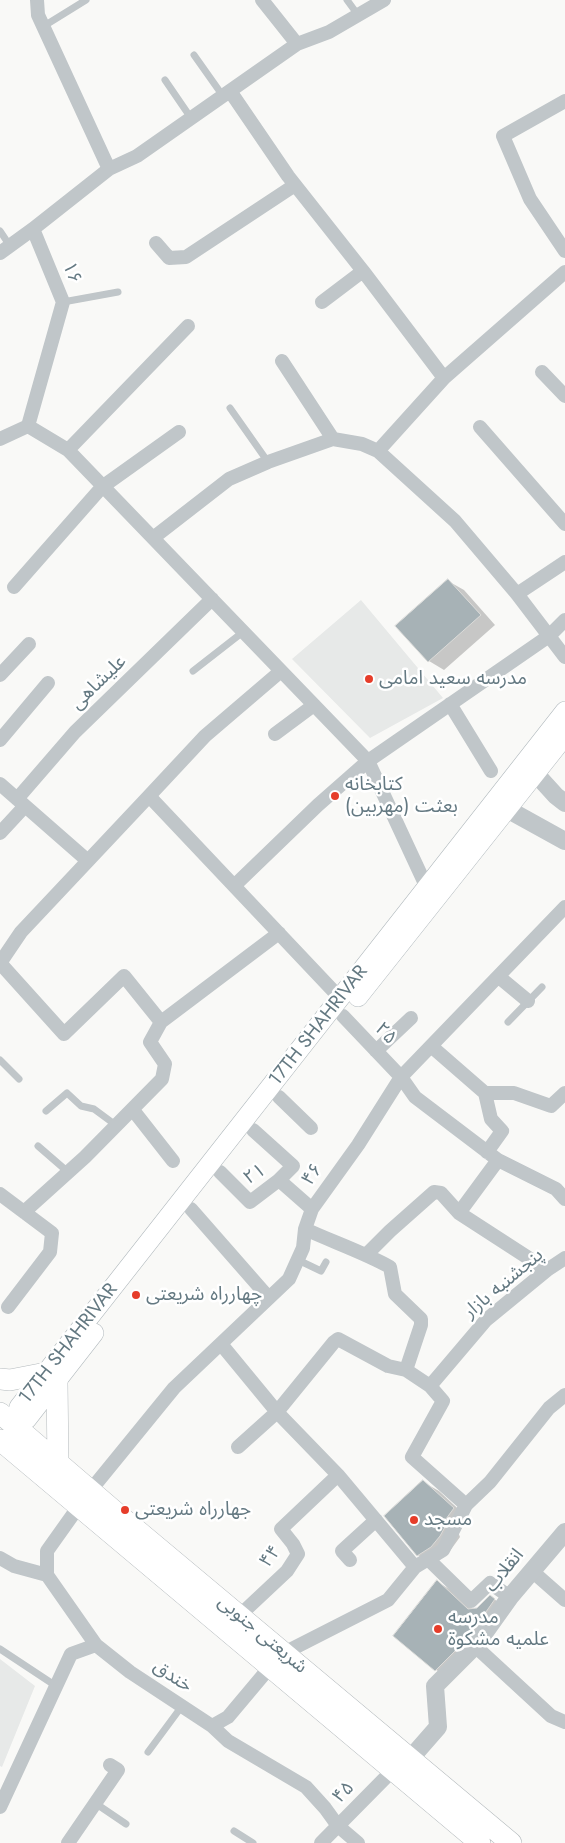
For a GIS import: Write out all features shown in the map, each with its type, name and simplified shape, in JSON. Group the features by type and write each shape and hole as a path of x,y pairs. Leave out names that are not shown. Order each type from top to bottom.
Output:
{"main road":[{"name":"17TH SHAHRIVAR","path":"4,1430 19,1407 52,1377 191,1209 279,1097 427,888 565,712"},
{"name":"17TH SHAHRIVAR","path":"52,1377 342,1007 536,774 565,736"},
{"path":"0,1379 52,1377 58,1464"},
{"name":"شریعتی جنوبی","path":"4,1430 402,1764 511,1843"},
{"name":"شریعتی جنوبی","path":"4,1430 58,1464 84,1498 239,1616 277,1660"},
{"name":"شریعتی جنوبی","path":"402,1764 480,1843"}],"street":[{"path":"37,0 38,15 110,169"},
{"path":"262,0 297,44"},
{"path":"5,249 33,230 110,169 137,156 297,44 329,32 384,0"},
{"path":"226,94 444,378"},
{"path":"565,101 502,136 530,199 565,251"},
{"path":"156,243 169,258 186,257 295,185"},
{"name":"۱۶","path":"28,426 63,302 33,230"},
{"path":"322,302 363,271"},
{"path":"378,451 444,378 565,272"},
{"path":"68,450 188,326"},
{"path":"282,361 333,439"},
{"path":"542,372 565,396"},
{"path":"0,439 28,426 68,450 368,761 427,888"},
{"path":"480,427 565,524"},
{"path":"14,587 102,486 179,432"},
{"path":"153,538 229,478 333,439 362,444 378,451 455,521 517,594 565,656"},
{"path":"517,594 565,562"},
{"name":"علیشاهی","path":"0,833 75,732 212,599"},
{"path":"234,886 318,805 368,761 549,636 565,620"},
{"path":"0,675 29,644"},
{"path":"161,1022 124,976 64,1034 0,963 21,932 205,736 281,671"},
{"path":"0,740 48,683"},
{"path":"450,704 491,771"},
{"path":"276,734 314,705"},
{"path":"536,774 565,803"},
{"path":"0,784 88,861"},
{"name":"۲۵","path":"149,796 279,933 415,1097 493,1156 556,1189 565,1199"},
{"path":"507,808 563,837"},
{"name":"۴۶","path":"221,1344 289,1279 296,1259 303,1248 305,1230 312,1209 358,1145 401,1078 498,977 563,914"},
{"path":"24,1212 117,1126 162,1079 166,1064 150,1042 161,1022 279,933"},
{"path":"498,977 528,1001"},
{"path":"376,1051 411,1018"},
{"path":"431,1046 485,1093 491,1118 502,1131 493,1156 459,1213"},
{"path":"485,1093 514,1093 551,1106 565,1093"},
{"path":"279,1097 311,1128"},
{"path":"133,1110 173,1162"},
{"path":"253,1130 293,1166 279,1180"},
{"name":"۲۱","path":"220,1172 250,1202 279,1180 312,1209"},
{"path":"366,1254 434,1192 441,1193 459,1213 547,1270"},
{"path":"0,1194 52,1233 50,1252 4,1305"},
{"path":"191,1209 269,1298"},
{"path":"305,1230 351,1250 366,1254 390,1267 395,1294 421,1319 421,1325 406,1370"},
{"name":"پنجشنبه بازار","path":"430,1386 486,1320 547,1270 565,1258"},
{"path":"238,1447 277,1412 338,1339 388,1366 406,1370 430,1386 443,1401 412,1457 466,1504"},
{"path":"0,1558 14,1566 47,1575 46,1551 84,1498 174,1388 221,1344 277,1412 338,1475 415,1567"},
{"path":"212,1726 228,1718 277,1660 388,1600 415,1567 443,1550 466,1504 490,1482 549,1408 565,1395"},
{"name":"۴۴","path":"239,1616 287,1571 298,1554 281,1529 338,1475"},
{"path":"350,1560 342,1551 376,1520"},
{"name":"انقلاب","path":"402,1764 438,1727 436,1686 475,1646 510,1597 565,1532"},
{"path":"428,1559 471,1601 490,1584 510,1597"},
{"path":"532,1571 565,1600"},
{"name":"خندق","path":"47,1575 96,1645 130,1672 212,1726 228,1741 306,1788 326,1808 338,1826 358,1843"},
{"path":"0,1807 71,1654 96,1645"},
{"path":"475,1646 551,1716 565,1722"},
{"name":"۴۵","path":"321,1843 402,1764"},
{"path":"68,1843 118,1770 110,1765"}],"lane":[{"path":"44,26 86,0"},
{"path":"347,0 358,15"},
{"path":"194,54 226,94"},
{"path":"165,80 191,118"},
{"path":"0,231 5,249"},
{"path":"63,302 118,292"},
{"path":"230,408 268,462"},
{"path":"194,671 243,632"},
{"path":"508,1022 542,988"},
{"path":"0,1060 19,1079"},
{"path":"46,1111 67,1093 82,1106 94,1109 117,1126"},
{"path":"38,1146 68,1172"},
{"path":"296,1259 321,1271 326,1262"},
{"path":"0,1649 56,1686"},
{"path":"148,1752 182,1706"},
{"path":"95,1803 126,1824"},
{"path":"234,1831 253,1843"}],"shaded area":[{"name":"مدرسه سعید امامی","path":"361,600 443,698 370,738 292,659"},
{"path":"0,1659 35,1686 2,1767 0,1766"}],"building":[{"path":"448,579 481,615 428,662 395,626"},
{"name":"مسجد","path":"423,1480 454,1508 443,1523 445,1527 440,1536 431,1547 417,1556 384,1516"},
{"name":"مدرسه علمیه مشکوة","path":"437,1580 468,1609 477,1608 490,1595 495,1599 467,1639 435,1671 393,1636"}],"place":[{"name":"مدرسه سعید امامی","path":"369,679"},
{"name":"کتابخانه بعثت (مهربین)","path":"335,796"},
{"name":"چهارراه شریعتی","path":"136,1295"},
{"name":"جهارراه شریعتی","path":"125,1510"},
{"name":"مسجد","path":"414,1520"},
{"name":"مدرسه علمیه مشکوة","path":"438,1629"}]}
